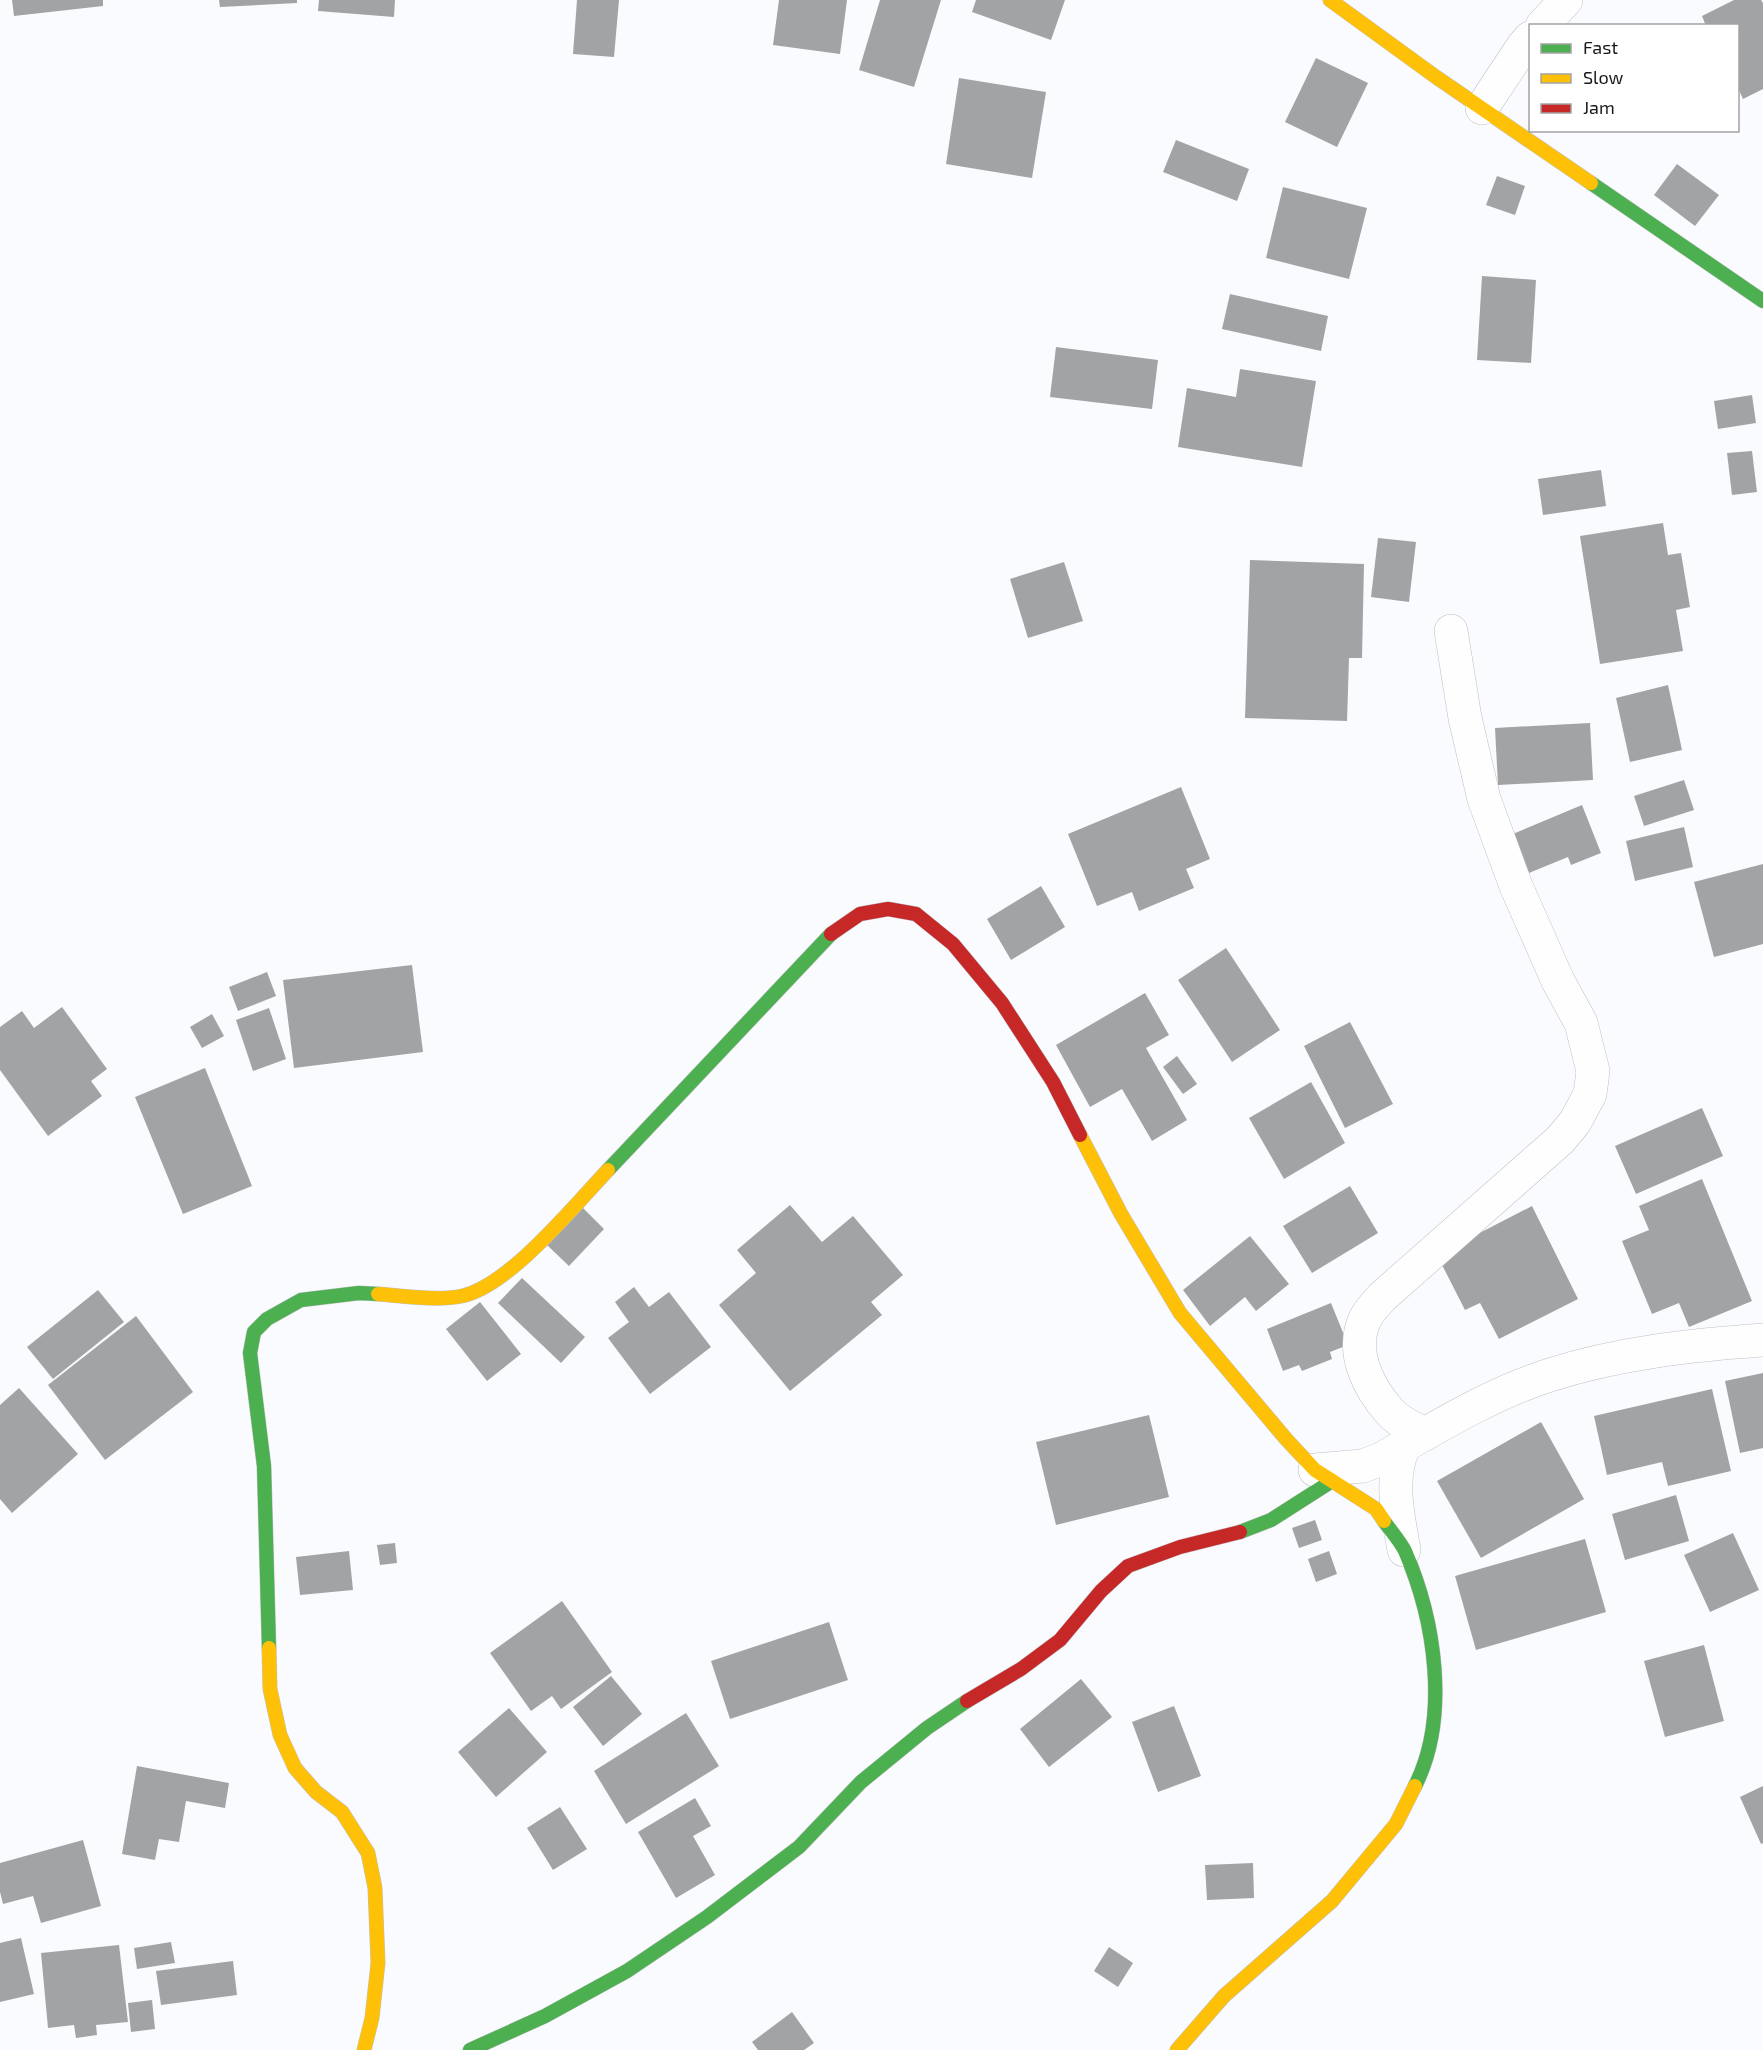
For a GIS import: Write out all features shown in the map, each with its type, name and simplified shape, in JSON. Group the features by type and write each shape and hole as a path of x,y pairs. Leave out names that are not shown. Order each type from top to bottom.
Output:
{"street":[{"path":"1330,0 1763,302"},
{"path":"1544,24 1566,0"},
{"path":"1482,108 1522,46 1529,39"},
{"path":"1415,1440 1407,1425 1391,1413 1367,1378 1362,1363 1360,1338 1365,1318 1382,1297 1560,1140 1575,1122 1590,1094 1593,1071 1581,1023 1558,981 1516,886 1484,799 1465,718 1451,631"},
{"path":"364,2050 372,2018 378,1963 375,1888 368,1853 342,1812 316,1792 295,1768 280,1735 270,1689 264,1466 250,1353 254,1332 267,1318 301,1300 359,1293 421,1297 460,1296 485,1288 504,1275 525,1257 832,933 860,914 888,909 916,914 953,944 1002,1003 1053,1082 1121,1214 1180,1314 1286,1439 1323,1475 1376,1509 1404,1550"},
{"path":"470,2050 545,2016 627,1971 707,1917 800,1847 861,1782 927,1728 969,1699 1021,1669 1060,1640 1101,1591 1128,1566 1180,1548 1232,1535 1271,1520 1323,1475 1363,1466 1381,1459 1498,1396 1549,1375 1614,1359 1714,1343 1763,1340"},
{"path":"1177,2050 1224,1996 1332,1901 1396,1824 1425,1767 1437,1699 1428,1619 1404,1550 1396,1507 1395,1484 1398,1460 1415,1440"}],"building":[{"path":"12,0 103,0 103,6 14,16"},
{"path":"219,0 297,0 297,3 220,7"},
{"path":"319,0 395,0 394,17 318,11"},
{"path":"577,0 619,0 614,57 573,54"},
{"path":"779,0 847,0 840,54 773,45"},
{"path":"880,0 941,0 914,87 859,70"},
{"path":"976,0 1065,0 1051,40 972,12"},
{"path":"1734,0 1761,0 1763,3 1763,89 1743,99 1739,90 1739,24 1705,24 1702,16"},
{"path":"1316,58 1368,83 1337,147 1285,122"},
{"path":"959,78 1046,92 1032,178 946,164"},
{"path":"1176,140 1249,169 1237,201 1163,172"},
{"path":"1677,164 1719,195 1695,226 1654,195"},
{"path":"1497,176 1525,186 1515,215 1486,205"},
{"path":"1283,187 1367,208 1349,279 1266,258"},
{"path":"1482,276 1536,280 1531,363 1477,360"},
{"path":"1230,294 1328,316 1321,351 1222,329"},
{"path":"1056,347 1158,360 1152,409 1050,397"},
{"path":"1240,369 1316,381 1302,467 1178,447 1187,388 1236,397"},
{"path":"1752,395 1756,423 1718,429 1714,401"},
{"path":"1752,451 1757,492 1732,495 1727,453"},
{"path":"1601,470 1606,506 1543,515 1538,479"},
{"path":"1663,523 1668,555 1681,553 1690,607 1676,610 1683,651 1600,664 1580,536"},
{"path":"1378,538 1416,542 1409,602 1371,597"},
{"path":"1250,560 1364,564 1362,658 1349,658 1347,721 1245,718"},
{"path":"1064,562 1083,621 1028,638 1010,579"},
{"path":"1668,685 1682,750 1630,762 1616,698"},
{"path":"1590,723 1593,780 1498,785 1495,728"},
{"path":"1684,780 1694,810 1644,826 1634,796"},
{"path":"1181,787 1210,859 1186,869 1194,888 1139,911 1132,892 1097,906 1068,834"},
{"path":"1582,805 1601,853 1571,865 1568,857 1524,875 1508,836"},
{"path":"1684,827 1693,867 1635,881 1626,841"},
{"path":"1763,864 1763,944 1714,957 1694,882"},
{"path":"1041,886 1065,927 1011,960 987,919"},
{"path":"1226,948 1280,1030 1232,1062 1178,980"},
{"path":"412,965 423,1052 294,1068 283,980"},
{"path":"267,972 276,996 238,1011 229,987"},
{"path":"1145,993 1169,1035 1146,1048 1187,1120 1152,1141 1122,1089 1090,1107 1056,1045"},
{"path":"62,1007 107,1069 91,1081 102,1096 48,1136 0,1070 0,1027 22,1011 34,1028"},
{"path":"269,1008 286,1059 253,1071 236,1020"},
{"path":"212,1014 224,1036 202,1048 190,1027"},
{"path":"1350,1022 1393,1104 1345,1128 1304,1046"},
{"path":"1177,1056 1197,1084 1183,1094 1163,1067"},
{"path":"205,1068 252,1186 183,1214 135,1097"},
{"path":"1311,1082 1345,1143 1284,1179 1249,1118"},
{"path":"1702,1108 1723,1156 1636,1194 1615,1146"},
{"path":"1702,1179 1752,1301 1689,1327 1679,1303 1652,1314 1622,1241 1649,1230 1639,1206"},
{"path":"1350,1186 1378,1233 1312,1273 1283,1226"},
{"path":"790,1205 822,1242 853,1216 903,1275 871,1302 882,1315 790,1391 719,1305 756,1273 737,1250"},
{"path":"1532,1206 1578,1299 1499,1339 1480,1303 1465,1310 1437,1255"},
{"path":"582,1207 604,1229 569,1266 547,1245"},
{"path":"1250,1236 1289,1284 1256,1311 1245,1297 1210,1326 1183,1290"},
{"path":"522,1278 585,1337 561,1363 498,1303"},
{"path":"634,1287 649,1307 669,1292 711,1347 650,1394 608,1338 629,1322 615,1302"},
{"path":"98,1290 124,1322 53,1379 27,1347"},
{"path":"480,1302 521,1354 487,1381 446,1329"},
{"path":"1331,1303 1348,1345 1330,1352 1332,1359 1302,1371 1299,1365 1283,1371 1267,1329"},
{"path":"136,1316 193,1392 105,1460 48,1385"},
{"path":"1763,1373 1763,1448 1740,1453 1725,1381"},
{"path":"19,1388 78,1454 12,1513 0,1499 0,1405"},
{"path":"1712,1389 1731,1471 1668,1486 1662,1462 1607,1475 1594,1416"},
{"path":"1149,1415 1169,1497 1056,1525 1036,1442"},
{"path":"1541,1422 1584,1499 1481,1558 1437,1481"},
{"path":"1676,1495 1689,1541 1625,1560 1612,1514"},
{"path":"1315,1520 1322,1540 1299,1548 1292,1528"},
{"path":"1733,1533 1759,1590 1710,1612 1684,1555"},
{"path":"1585,1539 1606,1612 1476,1650 1455,1576"},
{"path":"395,1543 397,1563 380,1565 377,1545"},
{"path":"349,1551 353,1590 300,1595 296,1557"},
{"path":"1329,1551 1337,1574 1316,1582 1308,1559"},
{"path":"562,1601 612,1672 561,1709 552,1696 531,1711 490,1653"},
{"path":"829,1622 848,1680 730,1719 711,1661"},
{"path":"1704,1645 1724,1721 1665,1737 1644,1661"},
{"path":"611,1676 642,1714 603,1746 573,1707"},
{"path":"1081,1679 1112,1717 1049,1767 1020,1729"},
{"path":"1174,1706 1201,1776 1158,1792 1132,1722"},
{"path":"509,1708 547,1752 496,1797 458,1752"},
{"path":"686,1713 719,1766 626,1824 594,1771"},
{"path":"137,1766 229,1783 225,1808 186,1801 179,1842 159,1839 155,1860 122,1854"},
{"path":"1763,1786 1763,1843 1761,1844 1740,1797"},
{"path":"695,1798 711,1826 693,1836 715,1875 676,1898 638,1832"},
{"path":"560,1807 587,1849 553,1870 527,1828"},
{"path":"83,1840 101,1906 41,1923 33,1896 3,1904 0,1892 0,1863"},
{"path":"1253,1863 1254,1898 1207,1900 1205,1865"},
{"path":"21,1938 34,1994 0,2002 0,1943"},
{"path":"171,1942 175,1963 137,1969 134,1948"},
{"path":"119,1945 128,2022 96,2025 97,2035 76,2038 74,2025 48,2028 41,1953"},
{"path":"1109,1947 1133,1963 1118,1987 1094,1971"},
{"path":"233,1961 237,1995 161,2005 156,1971"},
{"path":"152,2000 155,2029 131,2032 128,2003"},
{"path":"792,2012 814,2043 804,2050 758,2050 752,2042"}],"traffic: fast":[{"path":"1591,183 1763,301"},
{"path":"608,1170 831,934"},
{"path":"269,1648 264,1466 250,1353 254,1332 267,1319 301,1300 359,1293 378,1294"},
{"path":"1240,1532 1271,1520 1332,1481"},
{"path":"1384,1521 1405,1551 1424,1607 1431,1637 1435,1700 1432,1730 1426,1759 1415,1786"},
{"path":"470,2050 545,2016 627,1971 707,1917 799,1847 861,1782 927,1728 967,1701"}],"traffic: slow":[{"path":"1330,0 1436,77 1591,183"},
{"path":"1080,1135 1121,1214 1180,1313 1315,1470 1376,1509 1384,1521"},
{"path":"378,1294 442,1298 462,1296 480,1289 500,1277 540,1243 608,1170"},
{"path":"269,1648 270,1689 280,1735 295,1768 316,1792 342,1812 368,1853 375,1888 378,1963 372,2018 364,2050"},
{"path":"1177,2050 1224,1996 1332,1901 1396,1824 1415,1786"}],"traffic: jam":[{"path":"831,934 860,914 888,909 916,914 953,944 1002,1003 1053,1082 1080,1135"},
{"path":"967,1701 1021,1669 1060,1640 1101,1591 1128,1566 1180,1547 1240,1532"}]}
